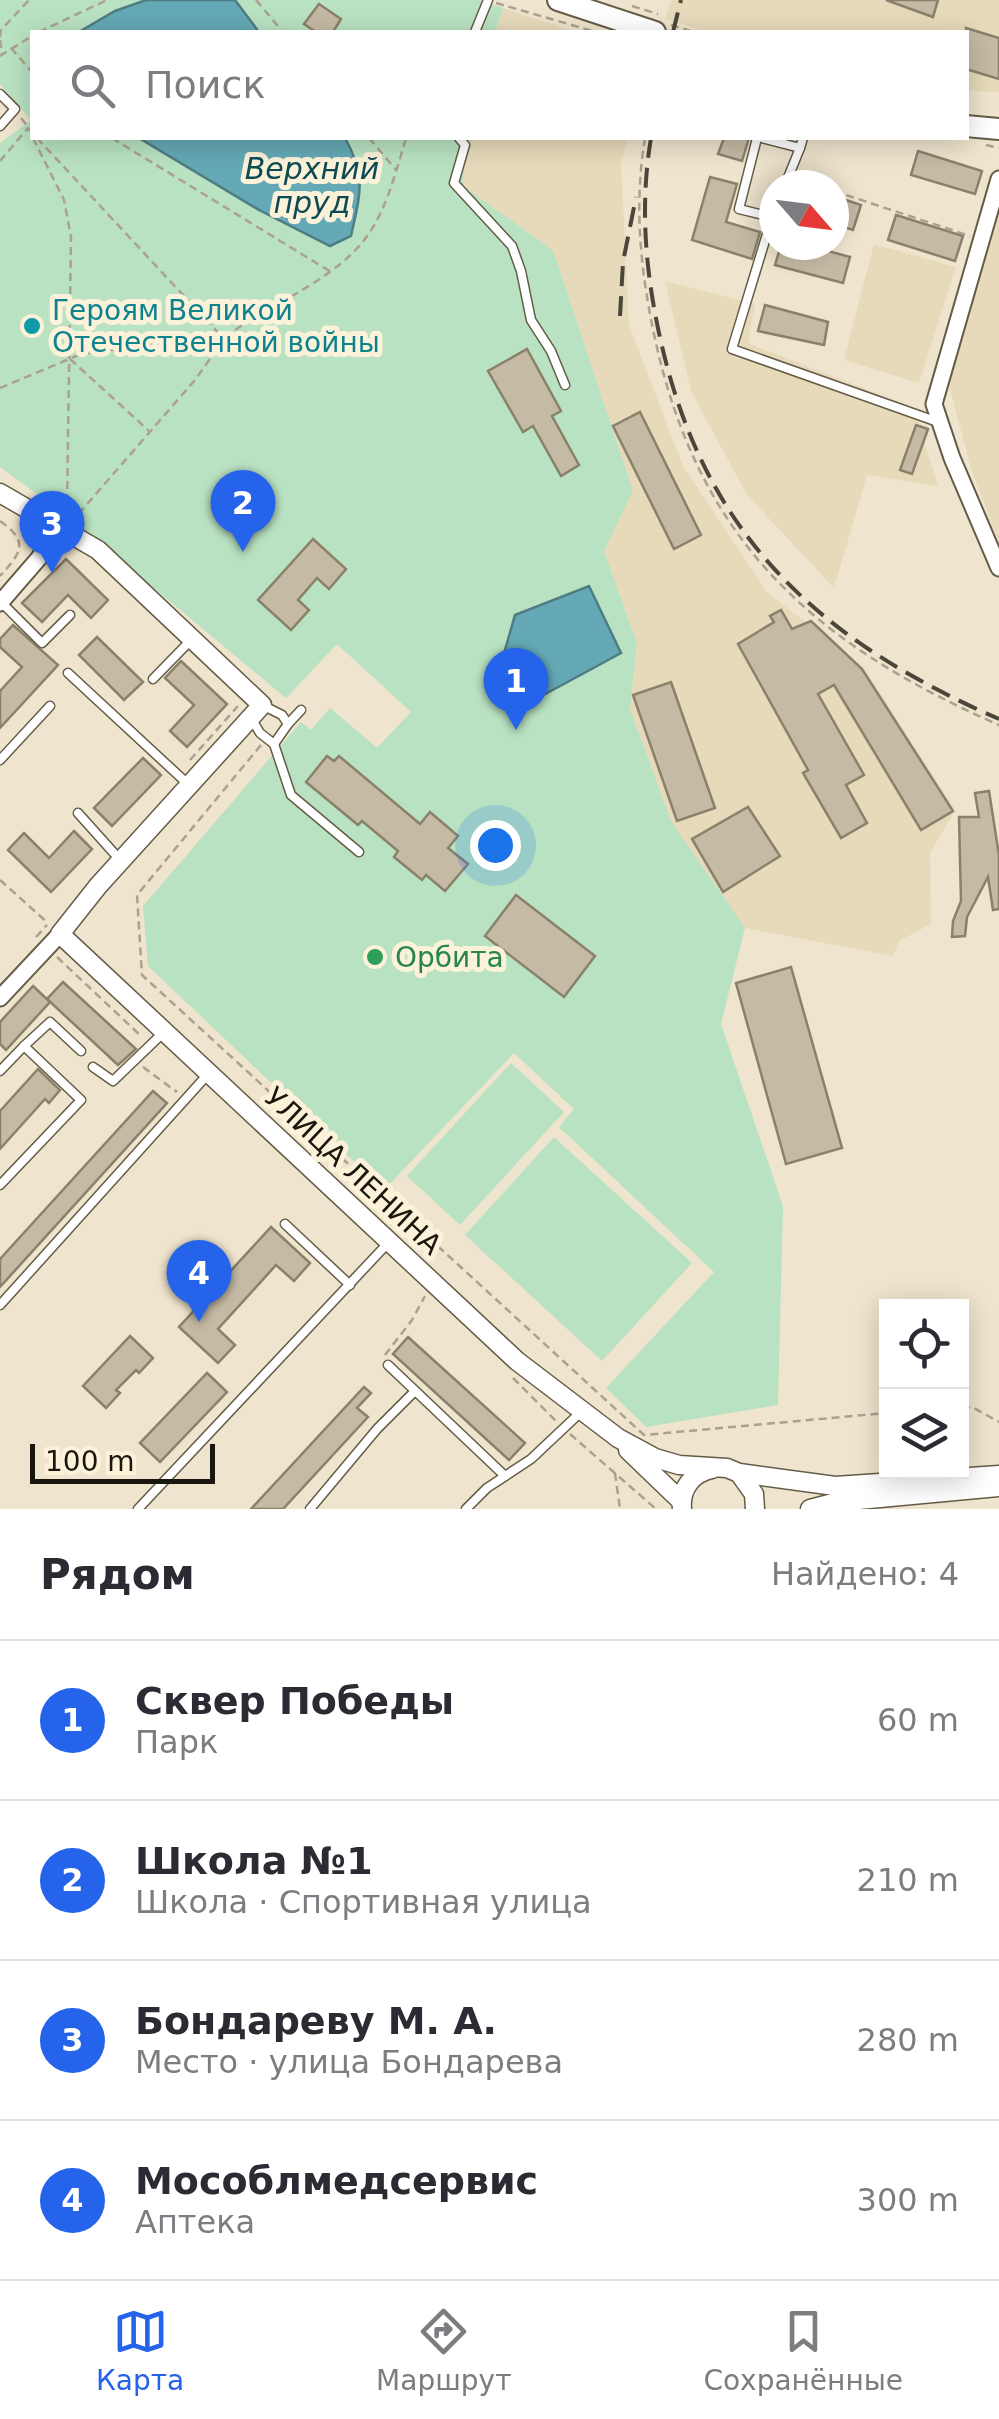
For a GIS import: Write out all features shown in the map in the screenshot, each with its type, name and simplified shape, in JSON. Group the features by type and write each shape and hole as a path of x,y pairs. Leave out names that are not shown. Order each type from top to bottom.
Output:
{"main road":[{"path":"558,0 649,30"},
{"path":"969,126 999,129"}],"street":[{"path":"999,179 934,404 999,568"},
{"path":"0,493 64,526 98,550 193,638 257,712 0,998"},
{"path":"1,602 64,526"},
{"name":"УЛИЦА ЛЕНИНА","path":"60,934 157,1038 209,1074 517,1362 618,1438 655,1458 679,1465 835,1486 999,1475"},
{"name":"УЛИЦА ЛЕНИНА","path":"618,1438 681,1505 691,1480 704,1470 717,1468"},
{"path":"738,1474 754,1494 755,1509"},
{"path":"810,1509 837,1502 968,1499 999,1487"}],"lane":[{"path":"477,30 488,0"},
{"path":"0,94 15,109 0,126"},
{"path":"461,140 465,145 454,183 512,246 532,320 565,385"},
{"path":"758,140 739,209 759,212"},
{"path":"767,140 800,148"},
{"path":"791,170 802,140"},
{"path":"759,260 732,349 938,422"},
{"path":"1,602 42,643 70,615"},
{"path":"153,679 193,638"},
{"path":"68,673 190,786"},
{"path":"0,760 50,706"},
{"path":"270,741 301,710"},
{"path":"257,712 282,715 288,724"},
{"path":"257,712 291,795 359,852"},
{"path":"78,814 121,861"},
{"path":"0,1071 50,1022 82,1052"},
{"path":"93,1066 113,1081 157,1038"},
{"path":"0,1185 80,1100 24,1046"},
{"path":"0,1305 209,1074"},
{"path":"285,1224 350,1284"},
{"path":"138,1509 390,1242"},
{"path":"388,1365 505,1476"},
{"path":"310,1509 377,1429 415,1391"},
{"path":"466,1509 531,1459 582,1411"}],"path":[{"path":"1,55 1,30 29,0"},
{"path":"43,30 107,0"},
{"path":"256,0 281,30"},
{"path":"488,0 589,30"},
{"path":"1,55 30,37"},
{"path":"11,48 30,70"},
{"path":"15,109 30,131"},
{"path":"0,161 28,128"},
{"path":"36,140 64,200 71,236 67,506 76,517"},
{"path":"38,140 222,337"},
{"path":"115,140 332,273"},
{"path":"371,140 397,171"},
{"path":"0,388 70,358 222,337 332,273 360,249 379,219 405,140"},
{"path":"645,140 638,206 648,309 664,386 687,448 720,509 768,572 818,621 872,661 937,698 999,725"},
{"path":"849,197 981,239"},
{"path":"64,526 196,380 222,337"},
{"path":"70,358 150,432"},
{"path":"0,521 20,540 18,556 0,576"},
{"path":"270,741 138,895 142,976 644,1436 879,1415"},
{"path":"0,880 60,934"},
{"path":"58,957 157,1038"},
{"path":"149,1070 186,1099"},
{"path":"388,1365 382,1359 420,1305"},
{"path":"509,1374 656,1509"},
{"path":"969,1407 999,1422"},
{"path":"615,1471 620,1509"}],"shaded area":[{"path":"671,0 999,0 999,92 969,91 969,30 701,30 665,19"},
{"path":"503,8 570,30 496,30"},
{"path":"466,140 627,140 621,163 629,325 683,466 767,592 864,668 955,810 930,853 931,924 899,941 893,956 745,928 671,821 630,709 637,643 604,551 633,491 553,250 463,186"},
{"path":"995,215 999,217 999,542 970,465 948,381"},
{"path":"874,244 956,267 919,383 844,360"},
{"path":"665,281 755,304 748,343 914,408 938,486 867,475 834,588 747,495 691,391"}],"green space":[{"path":"0,0 479,0 503,8 496,30 30,30 30,119 0,84"},
{"path":"30,121 30,140 466,140 463,186 553,250 633,491 604,551 637,643 630,709 671,821 745,928 721,1024 783,1206 778,1405 646,1427 606,1388 714,1272 559,1127 574,1109 514,1053 384,1190 148,966 143,906 301,722 311,730 330,708 377,748 411,712 337,644 286,698 67,516 0,467 0,143"},
{"path":"511,1063 564,1112 460,1225 407,1176"},
{"path":"554,1137 692,1263 602,1361 465,1235"}],"water":[{"path":"146,0 235,0 258,30 82,30 115,11"},
{"name":"Верхний пруд","path":"142,140 346,140 360,186 351,236 330,246 259,210"},
{"path":"589,586 621,653 538,698 503,657 515,615"}],"building":[{"path":"886,0 938,0 933,17"},
{"path":"319,4 341,19 334,30 313,30 304,24"},
{"path":"966,30 999,38 999,79 969,70"},
{"path":"723,140 748,140 742,161 718,154"},
{"path":"918,151 982,171 975,194 911,175"},
{"path":"710,177 737,184 726,222 759,232 752,259 692,240"},
{"path":"849,201 861,205 853,230 849,229"},
{"path":"896,215 963,236 955,261 888,240"},
{"path":"850,257 843,283 775,265 776,260"},
{"path":"765,305 828,322 824,345 758,331"},
{"path":"527,349 561,411 552,416 579,465 561,476 533,426 523,432 488,371"},
{"path":"640,412 701,535 674,549 613,426"},
{"path":"916,425 928,429 912,474 900,470"},
{"path":"313,539 346,569 329,589 317,578 298,600 309,610 291,630 258,600"},
{"path":"66,559 108,600 91,618 68,595 42,622 22,603"},
{"path":"781,610 792,629 811,621 862,669 953,811 921,830 834,685 818,694 864,775 846,785 867,823 841,838 803,773 808,770 738,644 774,622 770,616"},
{"path":"13,625 58,665 0,728 0,691 22,667 0,647 0,639"},
{"path":"97,637 143,682 124,700 79,655"},
{"path":"181,661 227,704 187,747 170,731 194,705 165,678"},
{"path":"671,682 715,808 677,821 633,695"},
{"path":"327,756 334,761 339,756 420,824 430,812 458,836 448,848 468,864 445,891 426,875 422,880 394,857 398,851 362,821 358,825 306,782"},
{"path":"143,758 161,775 112,826 94,808"},
{"path":"989,791 999,855 999,909 993,910 988,877 967,917 965,936 952,937 961,901 959,817 979,817 975,793"},
{"path":"748,807 780,856 723,892 692,839"},
{"path":"74,831 92,849 51,892 8,850 24,833 49,858"},
{"path":"516,895 595,956 564,997 485,936"},
{"path":"791,967 842,1148 786,1164 736,983"},
{"path":"63,982 136,1049 118,1065 47,999"},
{"path":"33,986 50,1002 6,1050 0,1044 0,1022"},
{"path":"38,1069 60,1090 49,1103 45,1099 0,1149 0,1111"},
{"path":"153,1091 167,1103 0,1287 0,1259"},
{"path":"271,1227 310,1263 294,1281 276,1265 218,1329 235,1345 218,1363 179,1327"},
{"path":"130,1336 153,1358 116,1390 120,1393 106,1408 83,1386"},
{"path":"408,1337 525,1443 509,1460 393,1354"},
{"path":"207,1373 227,1392 160,1462 140,1443"},
{"path":"364,1387 371,1393 357,1408 368,1417 283,1509 251,1509"}],"railway":[{"path":"674,30 681,0"},
{"path":"651,140 646,236 659,333 678,404 705,467 737,522 776,571 822,615 934,688 999,719"},
{"path":"620,316 623,262 636,197"}],"place":[{"name":"Героям Великой Отечественной войны","path":"32,326"},
{"name":"Школа №1","path":"243,552"},
{"name":"Бондареву М. А.","path":"52,573"},
{"name":"Сквер Победы","path":"516,730"},
{"name":"Орбита","path":"375,957"},
{"name":"Мособлмедсервис","path":"199,1322"}]}
